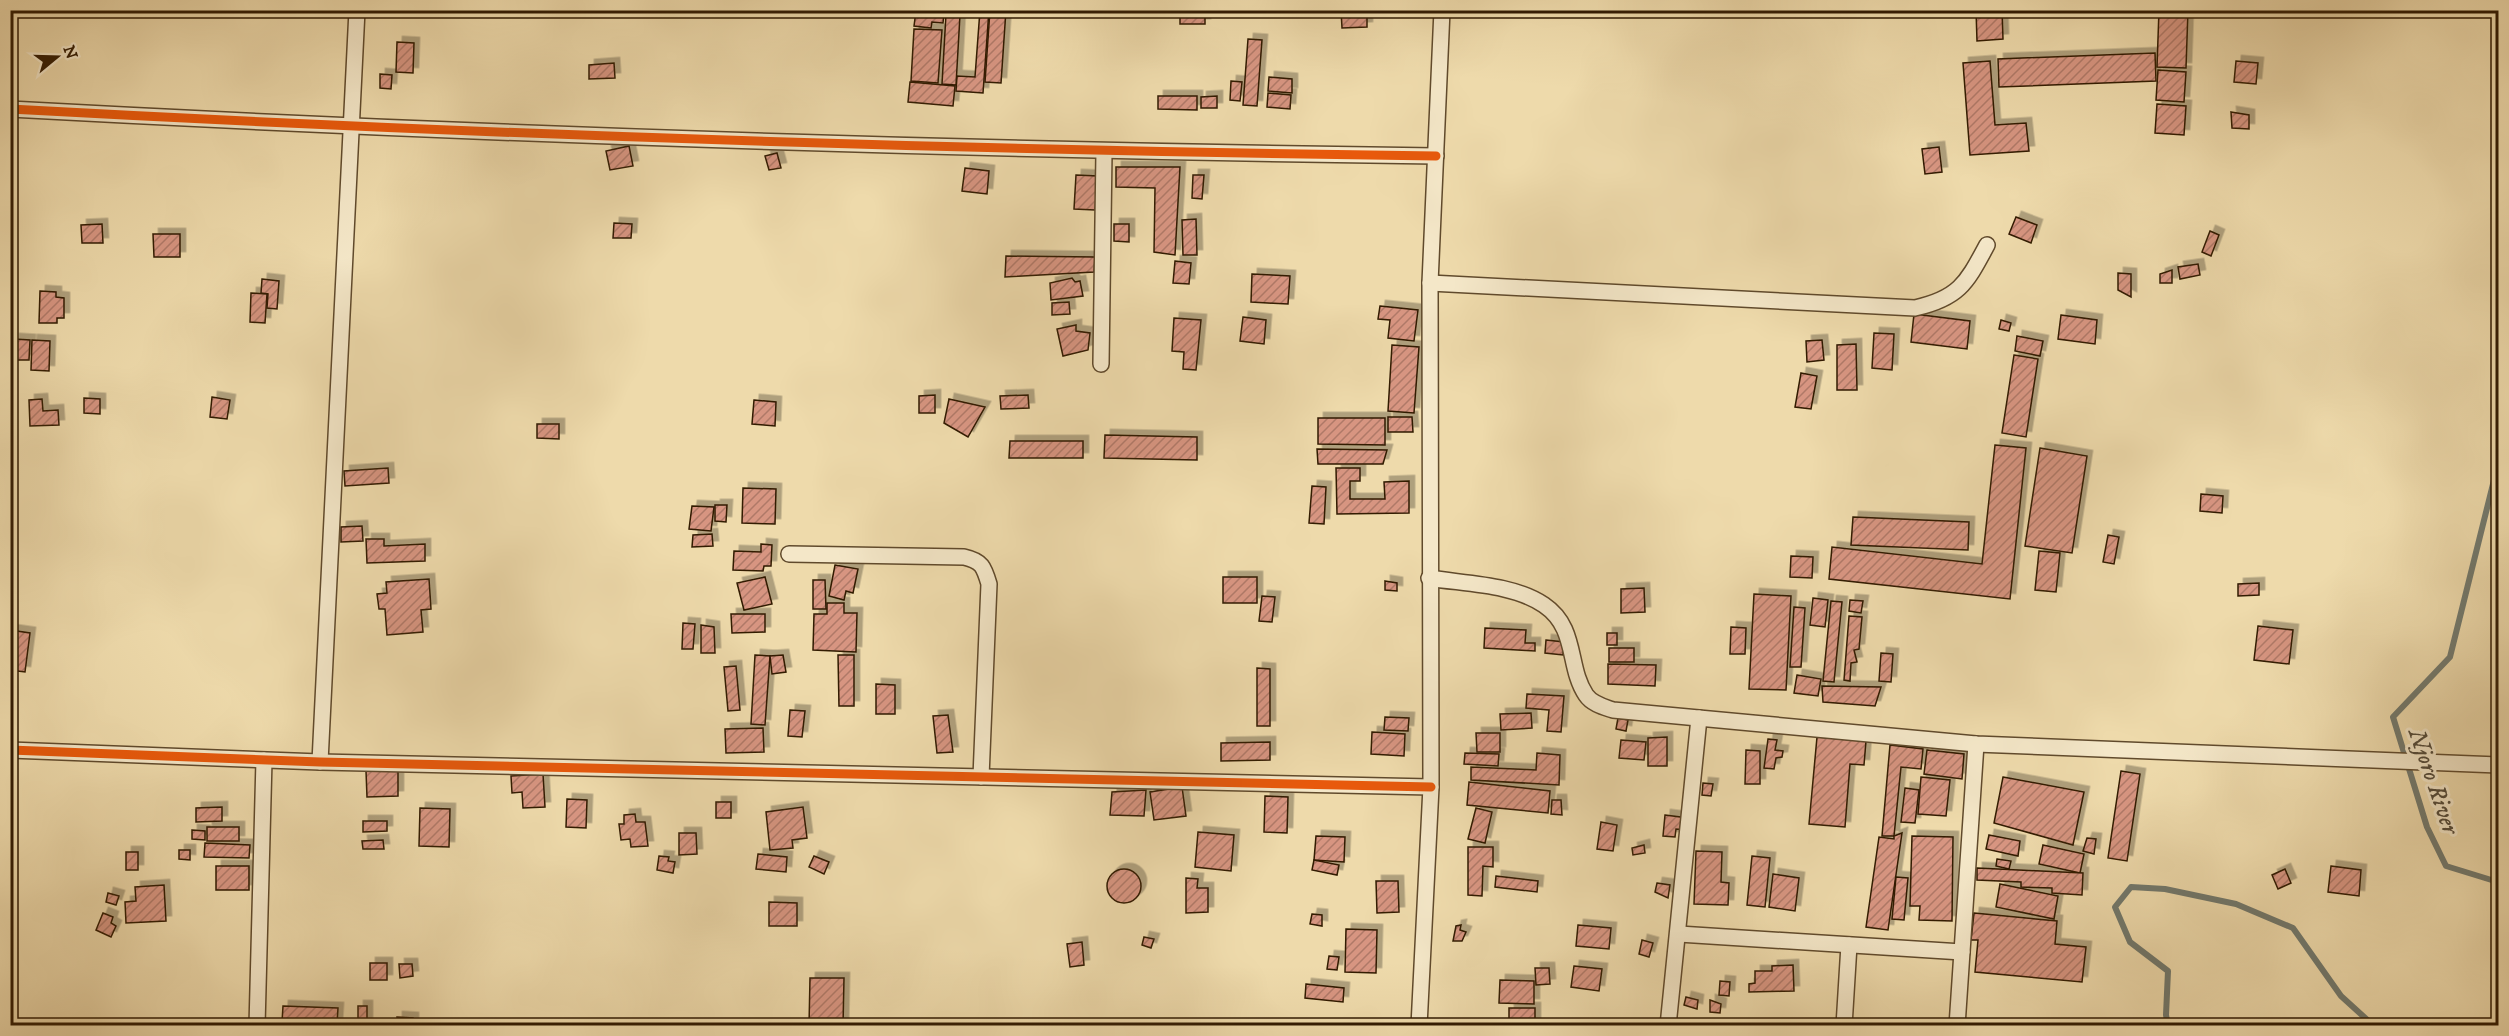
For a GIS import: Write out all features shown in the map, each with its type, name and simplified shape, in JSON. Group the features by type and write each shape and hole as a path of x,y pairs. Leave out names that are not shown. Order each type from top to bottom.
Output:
{"street":[{"path":"320,762 353,128 357,10"},
{"path":"1419,1026 1431,787 1430,283 1442,10"},
{"path":"10,109 353,128 1104,152 1436,156"},
{"path":"1101,364 1104,152"},
{"path":"1430,283 1915,308 1930,304 1965,285 1987,245"},
{"path":"789,554 964,557 978,560 984,566 989,584 981,777"},
{"path":"1429,578 1518,592 1546,606 1568,634 1586,695 1598,705 1614,710 1976,744 2379,758 2499,765"},
{"path":"1668,1026 1699,718"},
{"path":"1957,1026 1976,744"},
{"path":"10,750 320,762 1431,787"},
{"path":"257,1026 264,760"},
{"path":"1679,934 1962,952"},
{"path":"1844,1026 1849,945"}],"building":[{"path":"980,10 989,10 983,93 956,91 957,76 975,77"},
{"path":"990,10 1006,10 1001,83 985,82"},
{"path":"1120,10 1216,10 1216,15 1205,14 1205,24 1180,24 1180,17 1120,15"},
{"path":"1341,10 1355,10 1356,16 1367,15 1367,27 1342,28"},
{"path":"1976,10 2002,10 2003,39 1977,41"},
{"path":"2159,10 2188,10 2186,68 2157,67"},
{"path":"916,11 944,14 943,23 932,22 931,28 914,26"},
{"path":"946,14 960,15 956,85 942,84"},
{"path":"914,29 942,30 938,83 911,81"},
{"path":"1248,39 1262,40 1257,106 1243,105"},
{"path":"397,42 414,43 413,73 396,72"},
{"path":"2155,53 2156,81 1999,87 1998,59"},
{"path":"1990,61 1995,125 2026,123 2029,151 1970,155 1963,63"},
{"path":"2236,61 2258,63 2256,84 2234,82"},
{"path":"614,63 615,78 589,79 589,65"},
{"path":"2158,70 2186,72 2184,102 2156,100"},
{"path":"380,74 392,75 391,89 380,88"},
{"path":"1269,77 1292,79 1292,93 1268,91"},
{"path":"1231,81 1242,82 1240,101 1230,100"},
{"path":"910,82 955,86 953,106 908,102"},
{"path":"1268,93 1291,95 1290,109 1267,107"},
{"path":"1158,96 1197,96 1197,110 1158,109"},
{"path":"1217,96 1217,108 1201,108 1201,97"},
{"path":"2157,104 2186,106 2184,135 2155,133"},
{"path":"2231,112 2249,115 2249,129 2232,128"},
{"path":"629,146 633,166 610,170 606,151"},
{"path":"1939,147 1942,172 1925,174 1922,149"},
{"path":"777,153 781,168 769,170 765,156"},
{"path":"1116,167 1180,167 1175,255 1154,252 1155,188 1116,187"},
{"path":"965,168 989,171 987,194 962,191"},
{"path":"1076,175 1098,176 1095,210 1074,209"},
{"path":"1193,175 1204,175 1202,199 1192,198"},
{"path":"2016,217 2037,225 2031,243 2009,234"},
{"path":"1196,219 1197,255 1183,255 1182,220"},
{"path":"614,223 632,224 631,238 613,238"},
{"path":"102,224 103,243 82,243 81,225"},
{"path":"1114,224 1129,224 1129,242 1114,241"},
{"path":"2210,231 2219,235 2211,256 2202,252"},
{"path":"153,234 180,234 180,257 154,257"},
{"path":"1006,256 1095,257 1094,272 1005,277"},
{"path":"1175,261 1191,263 1189,284 1173,283"},
{"path":"2198,264 2200,275 2180,279 2178,267"},
{"path":"2172,270 2172,283 2160,283 2160,274"},
{"path":"2118,273 2131,274 2131,297 2118,290"},
{"path":"1252,274 1290,276 1288,304 1251,302"},
{"path":"1072,278 1075,282 1080,281 1083,296 1051,300 1050,283"},
{"path":"262,279 279,281 277,309 267,308 268,294 261,293"},
{"path":"40,291 56,292 56,297 64,298 64,318 57,318 57,323 39,323"},
{"path":"251,293 267,294 265,323 250,322"},
{"path":"1069,302 1070,314 1052,315 1052,303"},
{"path":"1380,306 1418,310 1414,341 1388,338 1390,320 1378,319"},
{"path":"1914,314 1970,321 1967,349 1911,342"},
{"path":"2061,315 2097,320 2095,344 2058,339"},
{"path":"1243,317 1266,320 1264,344 1240,341"},
{"path":"1174,318 1201,320 1196,370 1183,369 1184,352 1172,351"},
{"path":"2001,320 2011,323 2009,331 1999,329"},
{"path":"1076,325 1076,331 1090,333 1088,350 1063,356 1057,329"},
{"path":"1874,333 1894,334 1892,370 1872,368"},
{"path":"2017,336 2043,341 2040,356 2015,351"},
{"path":"14,339 30,340 29,360 14,360"},
{"path":"32,340 50,341 49,371 31,370"},
{"path":"1822,340 1824,360 1807,362 1806,341"},
{"path":"1856,344 1857,390 1837,390 1837,345"},
{"path":"1392,345 1419,347 1414,413 1388,411"},
{"path":"2014,355 2038,359 2026,437 2002,433"},
{"path":"1801,373 1817,376 1811,409 1795,407"},
{"path":"935,395 935,413 919,413 919,396"},
{"path":"1028,395 1029,408 1001,409 1000,396"},
{"path":"212,397 230,400 227,419 210,417"},
{"path":"84,398 100,399 100,414 84,413"},
{"path":"42,399 43,411 58,410 59,425 30,426 29,400"},
{"path":"949,399 985,407 968,437 944,423"},
{"path":"754,400 776,402 775,426 752,424"},
{"path":"1388,417 1412,417 1413,432 1388,432"},
{"path":"1318,418 1385,418 1385,445 1318,444"},
{"path":"537,424 559,424 559,439 537,438"},
{"path":"1105,435 1197,437 1197,460 1104,458"},
{"path":"1010,441 1083,441 1083,458 1009,458"},
{"path":"1995,445 2026,448 2010,599 1829,579 1832,547 1982,564"},
{"path":"2040,448 2087,456 2072,553 2025,546"},
{"path":"1317,449 1387,450 1383,464 1318,464"},
{"path":"388,468 389,483 345,486 344,471"},
{"path":"1336,468 1360,468 1360,481 1350,481 1350,499 1385,499 1384,482 1409,481 1409,513 1337,514"},
{"path":"1312,486 1326,487 1324,524 1309,523"},
{"path":"743,488 776,489 775,524 742,523"},
{"path":"2201,494 2223,496 2222,513 2200,511"},
{"path":"715,505 727,505 726,522 715,521"},
{"path":"692,506 714,507 711,531 689,529"},
{"path":"1853,517 1969,522 1968,550 1851,545"},
{"path":"362,526 363,541 341,542 341,527"},
{"path":"712,534 713,546 692,547 693,535"},
{"path":"2108,535 2119,537 2114,564 2103,562"},
{"path":"366,539 384,539 384,546 425,544 425,561 367,563"},
{"path":"761,544 772,545 771,566 764,566 763,571 733,570 734,551 761,552"},
{"path":"2039,551 2060,553 2056,592 2035,590"},
{"path":"1791,556 1813,557 1812,578 1790,577"},
{"path":"835,565 858,569 853,593 846,591 844,600 829,596"},
{"path":"765,577 772,604 744,610 737,583"},
{"path":"1223,577 1257,577 1257,603 1223,603"},
{"path":"429,579 431,609 421,610 423,632 387,635 385,609 379,609 377,594 387,593 386,582"},
{"path":"813,580 825,580 826,609 813,609"},
{"path":"1385,581 1397,583 1397,591 1385,590"},
{"path":"2259,583 2259,595 2238,596 2238,584"},
{"path":"1644,588 1645,612 1621,613 1621,589"},
{"path":"1754,594 1791,596 1786,690 1749,689"},
{"path":"1262,596 1275,597 1272,622 1259,621"},
{"path":"1813,598 1828,600 1825,627 1810,625"},
{"path":"1850,600 1863,601 1861,613 1849,611"},
{"path":"1831,601 1842,602 1834,682 1823,681"},
{"path":"827,603 844,603 844,613 857,613 856,652 813,650 814,614 827,614"},
{"path":"1794,607 1805,608 1801,667 1790,667"},
{"path":"731,614 765,614 765,632 732,633"},
{"path":"1849,616 1862,617 1859,649 1854,650 1857,662 1851,663 1850,681 1844,680"},
{"path":"683,623 695,624 693,649 682,649"},
{"path":"701,625 714,627 715,653 701,653"},
{"path":"2258,626 2293,630 2289,664 2254,660"},
{"path":"1731,627 1746,628 1745,654 1730,654"},
{"path":"1485,628 1526,630 1525,643 1535,643 1535,651 1484,648"},
{"path":"10,630 30,633 25,672 10,670"},
{"path":"1607,633 1617,633 1617,645 1607,645"},
{"path":"1546,640 1564,642 1563,655 1545,653"},
{"path":"1609,648 1634,648 1634,662 1609,662"},
{"path":"1881,653 1893,654 1891,682 1879,681"},
{"path":"755,655 770,656 765,725 751,724"},
{"path":"783,655 786,672 772,674 770,656"},
{"path":"838,655 854,655 854,706 839,706"},
{"path":"1608,664 1656,665 1655,686 1608,684"},
{"path":"736,666 740,710 728,711 724,667"},
{"path":"1257,668 1270,669 1270,726 1257,726"},
{"path":"1797,675 1821,679 1818,696 1794,693"},
{"path":"876,684 895,685 895,714 876,714"},
{"path":"1822,686 1881,687 1875,706 1823,702"},
{"path":"1527,694 1564,696 1561,732 1547,731 1549,710 1526,708"},
{"path":"790,710 805,711 802,737 788,736"},
{"path":"1531,713 1532,728 1501,730 1500,714"},
{"path":"948,715 953,752 937,753 933,716"},
{"path":"1385,717 1409,718 1408,731 1384,730"},
{"path":"1618,718 1628,720 1626,731 1616,729"},
{"path":"763,728 764,752 726,753 725,729"},
{"path":"1372,732 1405,734 1404,756 1371,754"},
{"path":"1476,733 1500,733 1500,752 1477,752"},
{"path":"1667,737 1667,766 1648,766 1648,738"},
{"path":"1817,737 1866,741 1864,765 1850,764 1845,827 1809,824"},
{"path":"1768,739 1777,740 1775,750 1783,751 1782,757 1776,758 1774,769 1764,768"},
{"path":"1621,740 1646,742 1644,760 1619,758"},
{"path":"1270,742 1270,760 1221,761 1221,743"},
{"path":"1890,745 1923,749 1921,769 1901,767 1894,836 1882,836"},
{"path":"1746,750 1760,751 1760,784 1745,784"},
{"path":"1927,750 1964,754 1962,779 1924,774"},
{"path":"1465,753 1499,754 1498,766 1464,764"},
{"path":"1537,753 1560,755 1559,785 1471,780 1471,767 1536,770"},
{"path":"366,771 398,771 398,796 367,797"},
{"path":"2121,771 2140,774 2127,861 2108,858"},
{"path":"543,774 545,807 523,808 522,792 512,793 511,776"},
{"path":"1921,777 1950,780 1946,816 1918,814"},
{"path":"2003,777 2084,792 2073,845 1994,823"},
{"path":"1469,782 1550,791 1548,813 1467,805"},
{"path":"1703,783 1713,784 1711,796 1702,795"},
{"path":"1182,787 1186,816 1154,820 1150,792"},
{"path":"1905,788 1919,790 1915,823 1901,822"},
{"path":"1146,790 1144,816 1110,815 1112,792"},
{"path":"1265,796 1288,797 1287,833 1264,832"},
{"path":"567,799 587,800 586,828 566,827"},
{"path":"1552,800 1561,800 1562,815 1551,814"},
{"path":"716,802 731,802 731,818 716,818"},
{"path":"222,807 222,821 196,822 196,808"},
{"path":"803,807 807,838 792,840 793,848 770,850 766,812"},
{"path":"420,808 450,809 449,847 419,846"},
{"path":"1476,808 1492,812 1485,843 1468,839"},
{"path":"635,814 636,822 645,822 648,846 631,847 630,839 621,840 619,824 624,824 624,815"},
{"path":"1665,815 1688,818 1687,830 1676,829 1675,837 1663,836"},
{"path":"363,821 387,821 387,831 363,832"},
{"path":"1601,822 1617,825 1613,851 1597,849"},
{"path":"207,827 239,827 239,841 207,841"},
{"path":"192,830 205,831 205,840 192,839"},
{"path":"1198,832 1234,835 1231,871 1195,867"},
{"path":"679,833 696,833 697,854 679,855"},
{"path":"1902,833 1888,930 1866,927 1879,837 1894,839 1894,836"},
{"path":"1989,835 2020,841 2018,856 1986,849"},
{"path":"1316,836 1345,837 1344,862 1314,860"},
{"path":"1912,836 1953,837 1952,921 1919,920 1920,906 1910,906"},
{"path":"2087,838 2096,839 2094,854 2083,851"},
{"path":"383,840 384,849 363,849 362,841"},
{"path":"205,843 250,845 249,858 204,857"},
{"path":"1644,845 1645,853 1633,855 1632,848"},
{"path":"2043,845 2084,854 2080,873 2039,864"},
{"path":"1468,847 1493,847 1493,867 1483,866 1482,896 1468,895"},
{"path":"179,850 190,850 190,860 179,859"},
{"path":"1696,851 1722,852 1721,882 1729,883 1728,905 1694,904"},
{"path":"126,852 138,852 138,870 126,870"},
{"path":"758,854 787,857 786,872 756,869"},
{"path":"659,856 669,857 668,861 675,862 673,873 657,870"},
{"path":"814,856 829,862 824,874 809,867"},
{"path":"1752,856 1770,858 1765,907 1747,905"},
{"path":"1997,859 2011,861 2009,869 1996,866"},
{"path":"1314,860 1339,865 1337,875 1312,870"},
{"path":"216,866 249,866 249,890 216,890"},
{"path":"2331,866 2361,870 2359,896 2328,892"},
{"path":"1977,868 2083,873 2082,895 2052,893 2052,888 2021,887 2021,882 1977,880"},
{"path":"1124,869 1136,874 1141,886 1136,898 1124,903 1112,898 1107,886 1112,874"},
{"path":"2285,869 2291,883 2278,889 2272,875"},
{"path":"1773,874 1799,878 1795,911 1769,907"},
{"path":"1496,876 1538,881 1537,892 1495,887"},
{"path":"1896,877 1908,878 1904,920 1892,919"},
{"path":"1186,878 1198,879 1197,888 1208,888 1208,912 1186,913"},
{"path":"1376,881 1398,881 1399,912 1377,913"},
{"path":"1657,883 1670,885 1668,898 1655,892"},
{"path":"2000,884 2058,896 2054,919 1996,907"},
{"path":"164,885 166,921 126,923 125,902 136,901 135,887"},
{"path":"108,893 119,896 116,905 106,902"},
{"path":"769,902 797,903 797,926 769,926"},
{"path":"103,913 113,917 111,923 116,926 111,937 96,930"},
{"path":"1974,913 2057,921 2055,944 2086,947 2082,982 1975,972 1978,940 1971,940"},
{"path":"1312,914 1322,915 1322,926 1310,924"},
{"path":"1461,925 1460,930 1466,932 1462,941 1453,941 1456,926"},
{"path":"1578,925 1611,928 1609,949 1576,946"},
{"path":"1346,929 1377,930 1376,973 1345,972"},
{"path":"1144,937 1154,939 1151,948 1142,945"},
{"path":"1642,940 1653,943 1649,957 1639,954"},
{"path":"1082,942 1084,965 1070,967 1067,944"},
{"path":"1329,956 1339,957 1337,970 1327,969"},
{"path":"370,963 387,963 387,980 370,980"},
{"path":"399,964 412,964 413,976 400,978"},
{"path":"1793,965 1794,991 1749,992 1749,984 1755,983 1755,971 1772,971 1772,966"},
{"path":"1574,966 1602,969 1599,991 1571,987"},
{"path":"1535,968 1549,968 1550,984 1536,985"},
{"path":"810,978 844,978 843,1026 809,1026"},
{"path":"1500,980 1534,981 1534,1004 1499,1003"},
{"path":"1720,981 1730,982 1729,996 1719,995"},
{"path":"1306,984 1344,988 1343,1002 1305,998"},
{"path":"1686,997 1698,1000 1697,1009 1684,1005"},
{"path":"1710,1000 1721,1004 1720,1013 1710,1012"},
{"path":"283,1006 338,1008 337,1024 282,1022"},
{"path":"358,1006 367,1006 367,1026 358,1026"},
{"path":"1509,1008 1535,1008 1535,1026 1509,1026"},
{"path":"397,1017 413,1018 413,1026 397,1026"}],"waterway":[{"name":"Njoro River","path":"2498,464 2450,657 2393,717 2427,827 2446,866 2498,882"},
{"name":"Njoro River","path":"2168,1026 2166,1015 2168,971 2130,942 2115,907 2131,887 2165,889 2236,904 2293,928 2341,996 2374,1026"}],"cycle path":[{"path":"10,109 723,140 1079,150 1436,156"},
{"path":"10,750 320,762 1431,787"}]}
